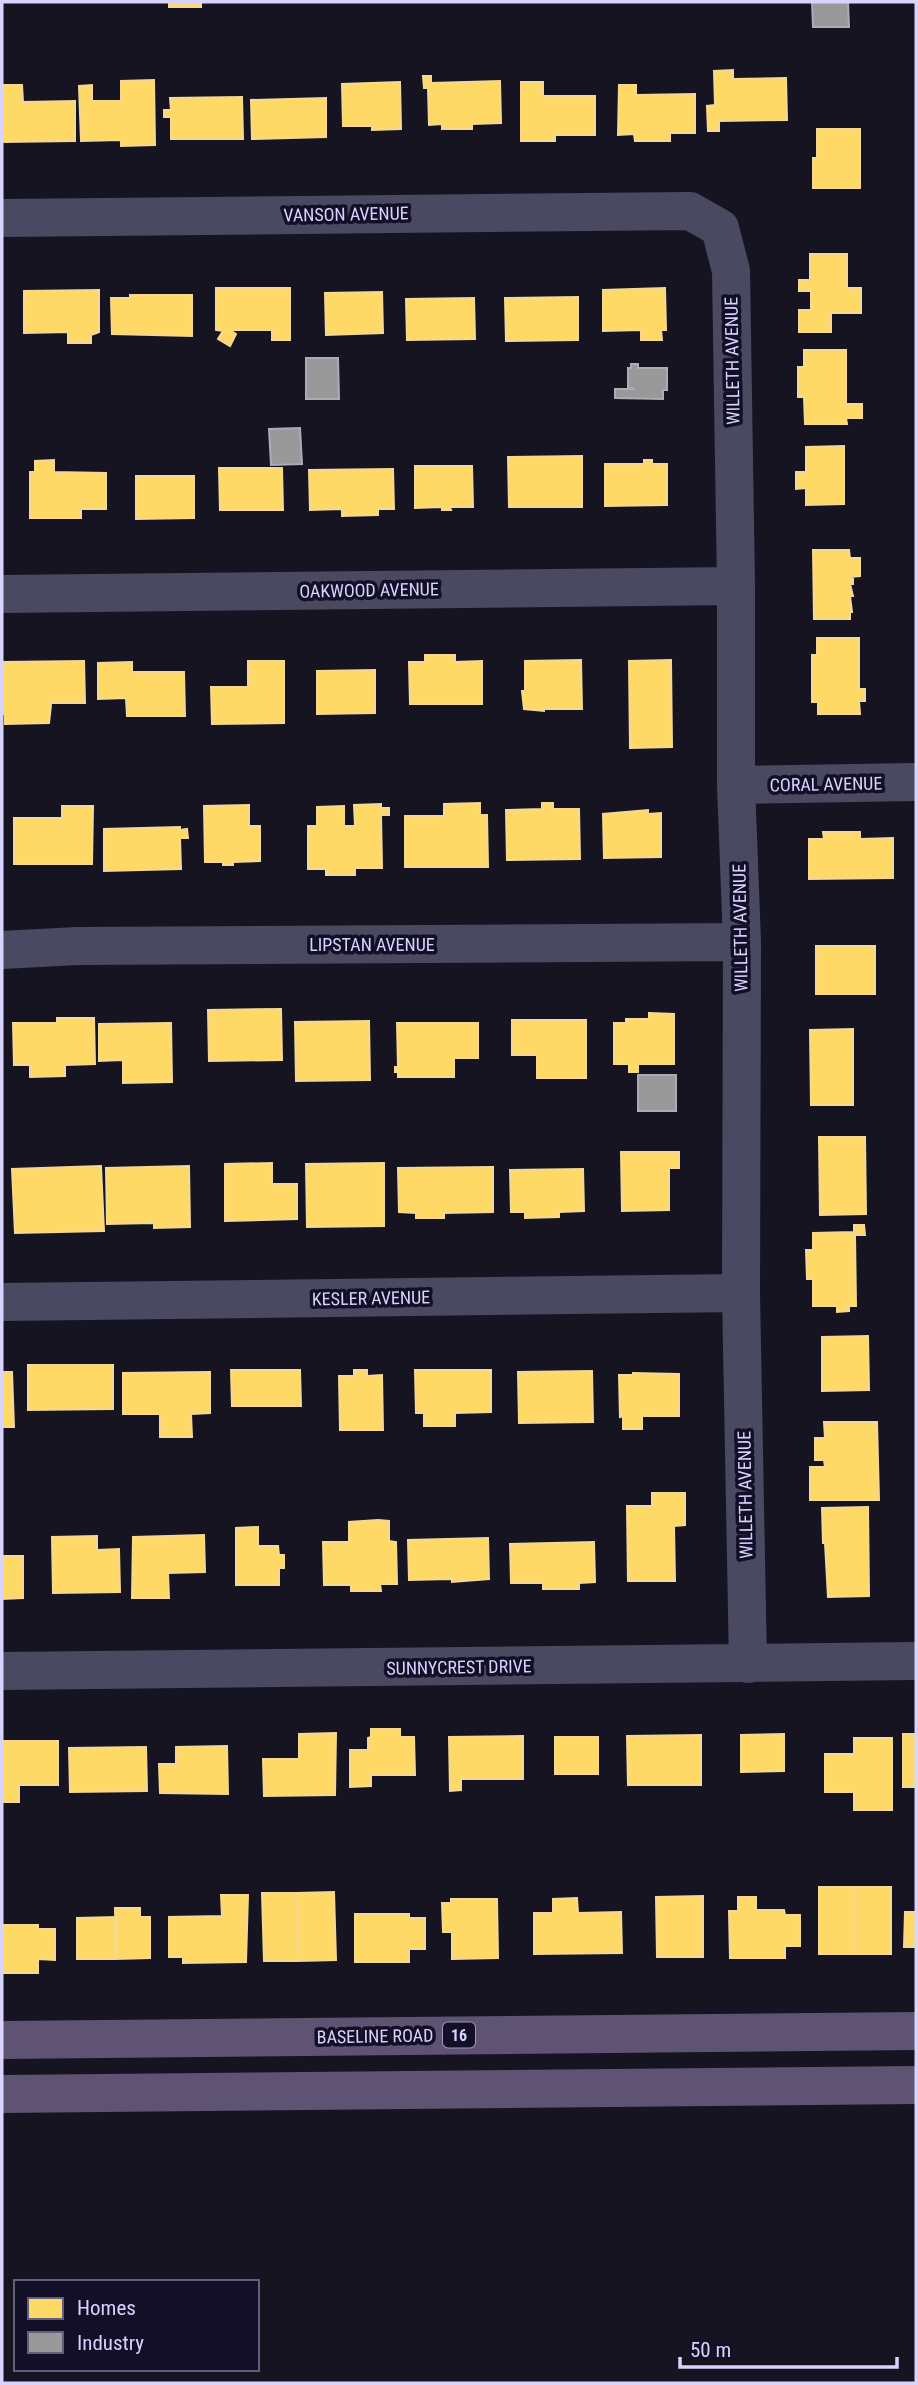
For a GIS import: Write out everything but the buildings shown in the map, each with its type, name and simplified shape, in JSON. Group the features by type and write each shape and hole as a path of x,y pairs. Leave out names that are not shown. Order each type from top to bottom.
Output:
{"main road":[{"name":"BASELINE ROAD","path":"2,2040 916,2031"},
{"path":"2,2094 916,2085"}],"street":[{"name":"VANSON AVENUE","path":"2,218 690,211"},
{"name":"WILLETH AVENUE","path":"690,211 720,228 731,271 736,785 742,942 741,1293 748,1664"},
{"name":"OAKWOOD AVENUE","path":"2,594 736,586"},
{"name":"CORAL AVENUE","path":"736,785 916,782"},
{"name":"LIPSTAN AVENUE","path":"2,950 77,946 742,942"},
{"name":"KESLER AVENUE","path":"2,1302 741,1293"},
{"name":"SUNNYCREST DRIVE","path":"2,1671 916,1661"}]}
